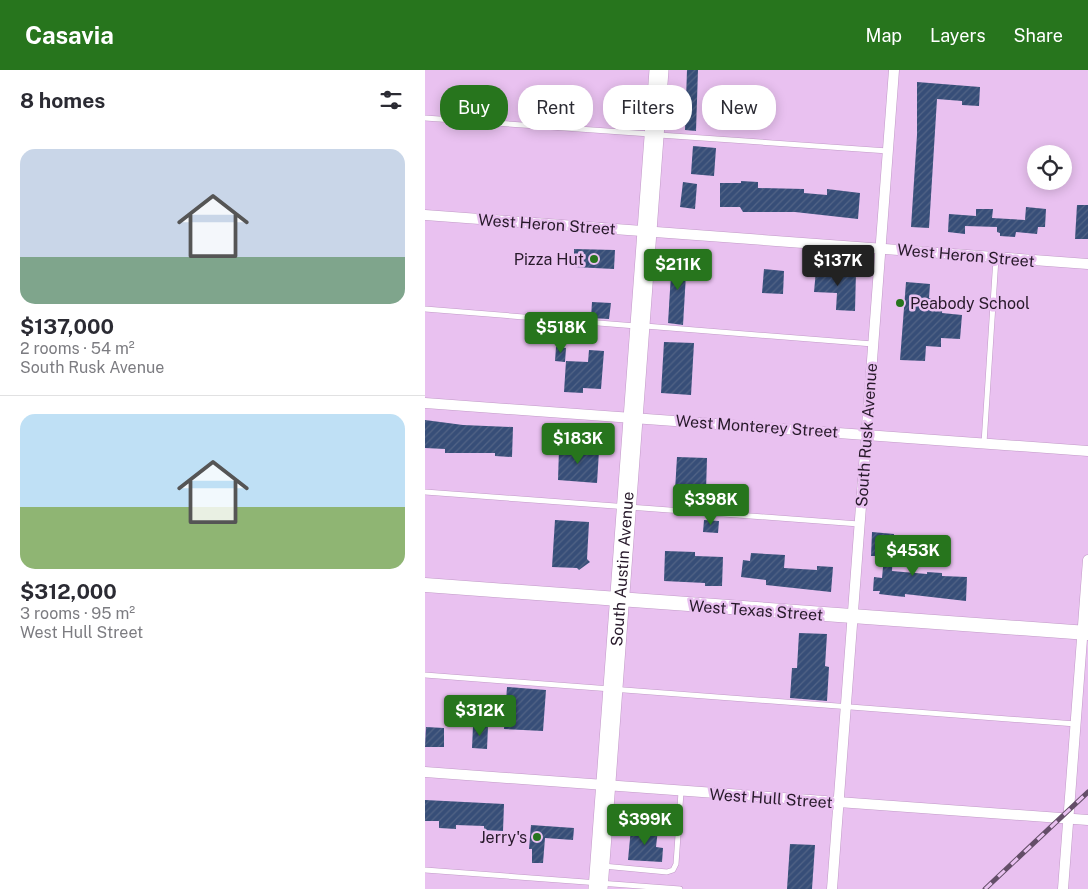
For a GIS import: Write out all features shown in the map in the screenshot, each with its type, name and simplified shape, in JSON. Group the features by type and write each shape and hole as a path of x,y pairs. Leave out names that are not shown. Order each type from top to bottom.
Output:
{"highway":[{"name":"South Austin Avenue","path":"598,879 645,231 659,70"}],"street":[{"name":"South Rusk Avenue","path":"832,889 894,70"},
{"name":"West Heron Street","path":"425,215 1088,264"},
{"name":"West Monterey Street","path":"425,403 1088,450"},
{"path":"1063,889 1086,633 1088,560"},
{"name":"West Texas Street","path":"425,586 1086,633"},
{"name":"West Hull Street","path":"425,772 1088,820"}],"lane":[{"path":"425,118 887,151"},
{"path":"984,442 996,257"},
{"path":"425,309 873,344"},
{"path":"425,492 626,505 859,524"},
{"path":"425,675 1077,724"},
{"path":"598,879 673,870 676,864 681,792"},
{"path":"425,870 598,879 680,889"}],"building":[{"path":"687,70 698,70 696,131 685,130 692,130 692,85 686,85"},
{"path":"917,82 980,87 979,106 962,105 962,101 937,99 929,228 911,227 917,135"},
{"path":"693,146 716,148 714,176 691,174"},
{"path":"741,181 758,182 758,188 804,189 804,193 827,195 827,189 860,193 858,219 795,212 743,212 740,207 720,207 720,183 741,183"},
{"path":"683,182 697,184 695,209 680,207"},
{"path":"1077,205 1088,205 1088,239 1075,239"},
{"path":"1026,207 1046,209 1045,227 1038,227 1037,234 1016,232 1015,237 1000,236 1000,233 997,232 997,227 965,226 965,234 948,232 949,214 976,216 976,209 993,209 992,218 1025,220"},
{"name":"Pizza Hut","path":"574,249 615,250 614,269 574,267"},
{"path":"672,257 687,257 683,325 668,323"},
{"path":"764,269 784,271 783,294 762,293"},
{"path":"816,270 856,271 855,311 836,310 837,293 814,292"},
{"path":"906,282 930,284 929,298 943,299 942,313 962,315 960,339 941,338 941,347 926,346 925,361 900,360"},
{"path":"592,302 611,303 609,319 591,318"},
{"path":"664,342 694,343 691,395 661,393"},
{"path":"556,347 566,348 565,362 555,361"},
{"path":"589,350 604,351 601,389 583,388 583,393 564,392 566,361 588,362"},
{"path":"425,420 463,425 513,427 512,457 495,456 495,453 445,453 445,449 425,448"},
{"path":"559,448 599,451 597,483 558,480"},
{"path":"677,457 707,458 706,491 675,490"},
{"path":"555,520 589,522 587,559 590,562 579,570 577,568 552,567"},
{"path":"704,520 719,521 718,533 703,532"},
{"path":"872,532 894,534 892,571 927,574 927,572 942,573 942,576 967,577 966,601 905,594 905,597 879,594 880,591 873,591 874,577 882,578 884,556 871,556"},
{"path":"665,551 695,552 695,556 723,557 722,586 705,586 705,583 664,581"},
{"path":"751,553 785,555 784,568 817,570 817,566 833,567 831,592 766,585 766,580 741,577 743,560 750,561"},
{"path":"799,633 827,634 825,666 829,667 827,701 790,698 792,668 797,668"},
{"path":"507,687 546,690 543,731 504,729"},
{"path":"473,726 488,726 487,749 472,748"},
{"path":"426,727 444,728 444,747 425,747"},
{"path":"425,800 504,804 503,831 484,830 484,826 456,825 456,829 439,828 439,821 425,821"},
{"path":"531,825 574,828 573,840 545,838 543,863 532,863 532,849 529,849"},
{"path":"631,828 658,829 656,847 663,848 662,862 628,860"},
{"path":"790,844 815,845 812,889 787,889"}],"railway":[{"path":"985,889 1088,792"}],"place":[{"name":"Pizza Hut","path":"594,259"},
{"name":"Peabody School","path":"900,303"},
{"name":"Jerry's","path":"537,837"}]}
